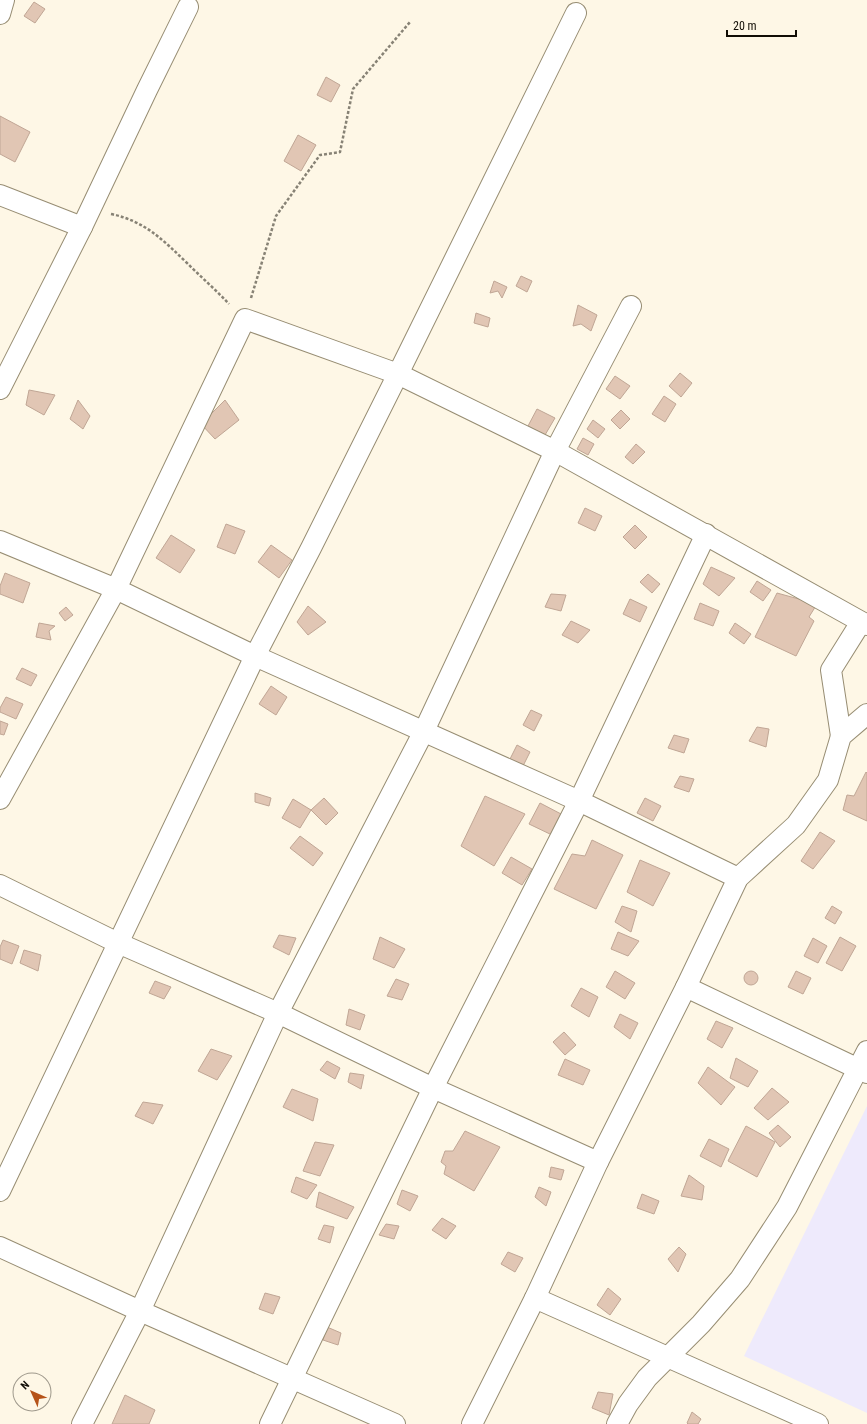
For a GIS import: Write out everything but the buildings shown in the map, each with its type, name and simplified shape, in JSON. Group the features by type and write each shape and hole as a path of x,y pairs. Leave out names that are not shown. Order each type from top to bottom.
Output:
{"street":[{"path":"0,14 4,0"},
{"path":"0,389 91,210 147,90 188,7"},
{"path":"0,1191 255,656 398,374 576,13"},
{"path":"0,195 82,227"},
{"path":"82,1424 140,1311 278,1013 424,731 555,450 631,306"},
{"path":"0,799 116,589 244,319 398,374 555,450 864,624 831,670 841,736 828,780 796,825 738,878 686,987 598,1162 535,1298 472,1424"},
{"path":"270,1424 433,1088 579,801 706,534"},
{"path":"0,541 116,589 255,656 579,801 738,878"},
{"path":"841,736 867,714"},
{"path":"0,885 118,943 278,1013 433,1088 598,1162"},
{"path":"686,987 863,1071"},
{"path":"618,1424 628,1404 646,1378 701,1324 740,1279 787,1207 863,1071 867,1051"},
{"path":"0,1247 292,1380 395,1424"},
{"path":"535,1298 818,1424"}],"path":[{"path":"91,210 121,216 146,227 170,246 244,319 276,216 320,155 340,152 353,89 410,22"}],"shaded area":[{"path":"867,1106 867,1413 744,1356"}]}
